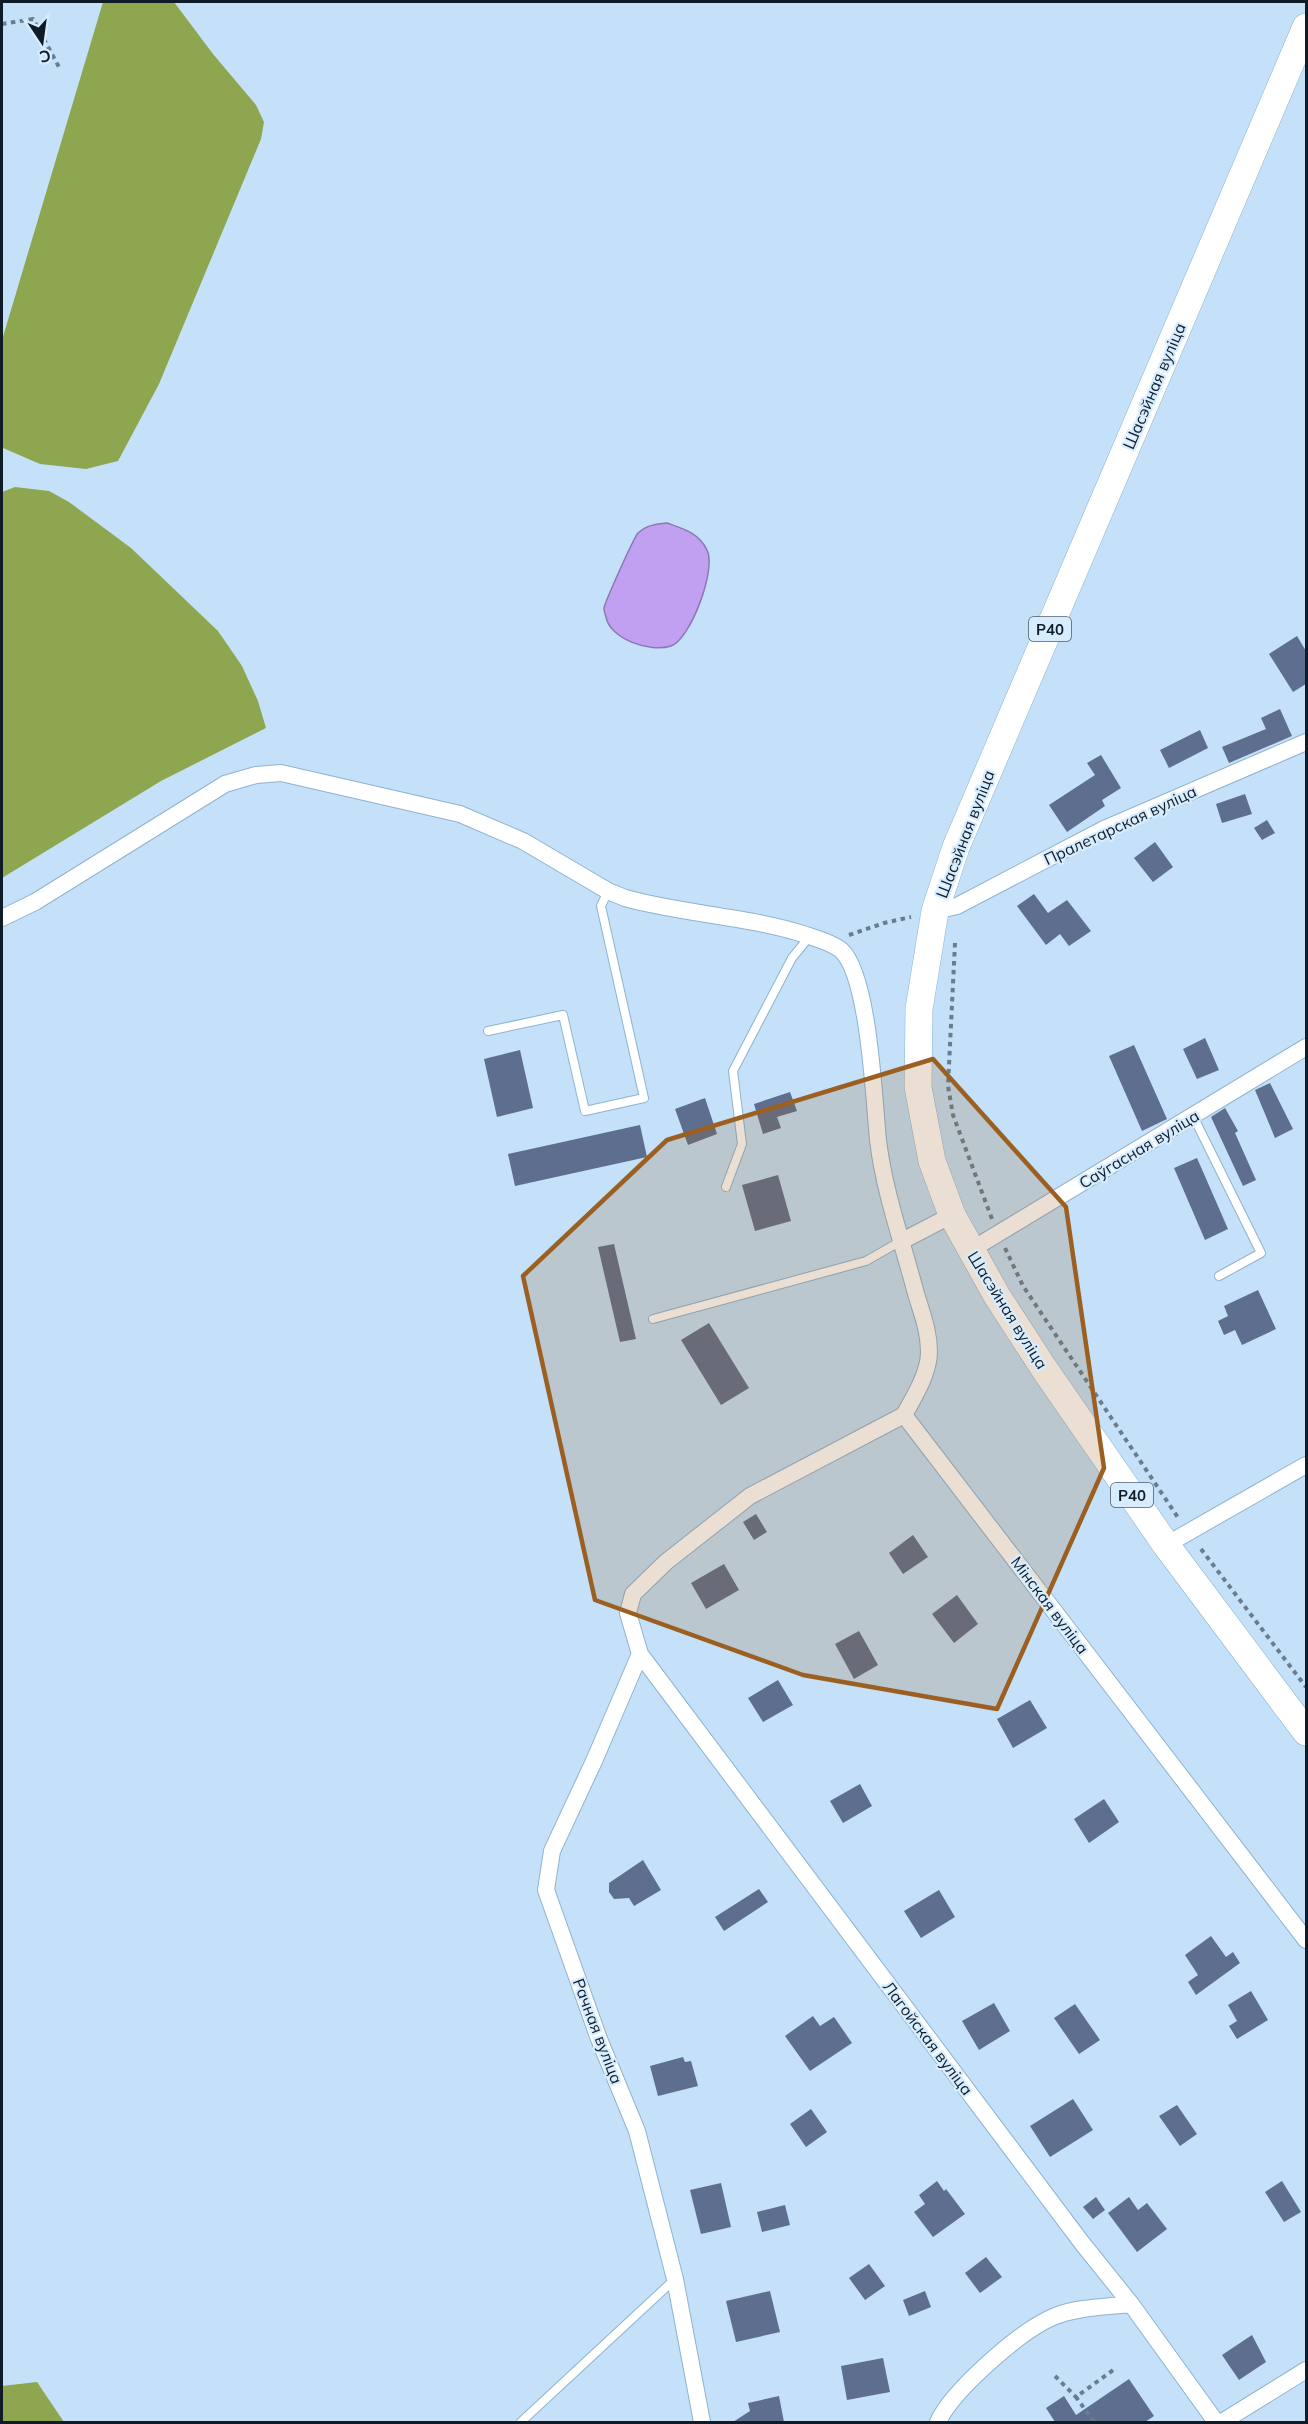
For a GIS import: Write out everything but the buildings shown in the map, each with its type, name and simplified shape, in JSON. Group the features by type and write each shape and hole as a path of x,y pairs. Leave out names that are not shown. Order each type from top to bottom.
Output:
{"main road":[{"name":"Шасэйная вуліца","path":"1306,27 956,847 935,911 919,1009 918,1087 933,1161 952,1215 997,1296 1045,1370 1177,1539 1306,1732"}],"street":[{"name":"Пралетарская вуліца","path":"935,911 957,906 1104,829 1306,742"},
{"path":"2,918 35,902 225,784 256,775 281,773 460,813 523,841 608,891 640,902 763,923 811,936 838,948 846,956 859,988 865,1019 881,1164 927,1326 929,1355 919,1387 904,1415 750,1496 666,1562 640,1586 633,1594 628,1613 640,1654"},
{"name":"Саўгасная вуліца","path":"971,1250 1306,1047"},
{"path":"902,1241 952,1215"},
{"name":"Мінская вуліца","path":"904,1415 1306,1940"},
{"path":"1177,1539 1306,1465"},
{"name":"Рачная вуліца","path":"640,1654 552,1851 546,1890 599,2039 637,2131 675,2279 702,2422"},
{"name":"Лагойская вуліца","path":"640,1654 1068,2224 1131,2304 1216,2422"},
{"path":"938,2422 942,2413 1002,2350 1053,2317 1084,2310 1131,2304"},
{"path":"1222,2422 1306,2370"}],"lane":[{"path":"488,1031 563,1015 585,1111 644,1098 601,906 608,891"},
{"path":"726,1187 742,1144 733,1071 792,958 811,936"},
{"path":"1193,1116 1261,1253 1219,1276"},
{"path":"652,1319 866,1260 902,1241"},
{"path":"521,2422 675,2279"}],"path":[{"path":"2,24 33,19 60,69"},
{"path":"827,942 884,922 935,911"},
{"path":"955,941 948,1086 953,1115 998,1234 1023,1286 1177,1539 1306,1687"},
{"path":"1076,2397 1116,2368"},
{"path":"1055,2376 1076,2397 1094,2422"}],"highlighted area":[{"path":"933,1059 1066,1207 1104,1468 997,1709 803,1675 595,1600 523,1276 667,1140"}],"green space":[{"path":"103,2 174,2 213,54 256,105 264,122 261,139 159,384 118,461 86,469 40,464 3,448 2,340"},
{"path":"15,487 49,491 69,502 131,548 218,631 242,666 258,701 266,728 161,781 2,878 2,492"},
{"path":"37,2382 64,2422 2,2422 2,2386"}],"shaded area":[{"path":"667,523 690,532 700,539 707,550 708,572 700,603 686,631 671,646 653,648 632,642 615,632 609,625 604,608 638,533 655,524"}]}
